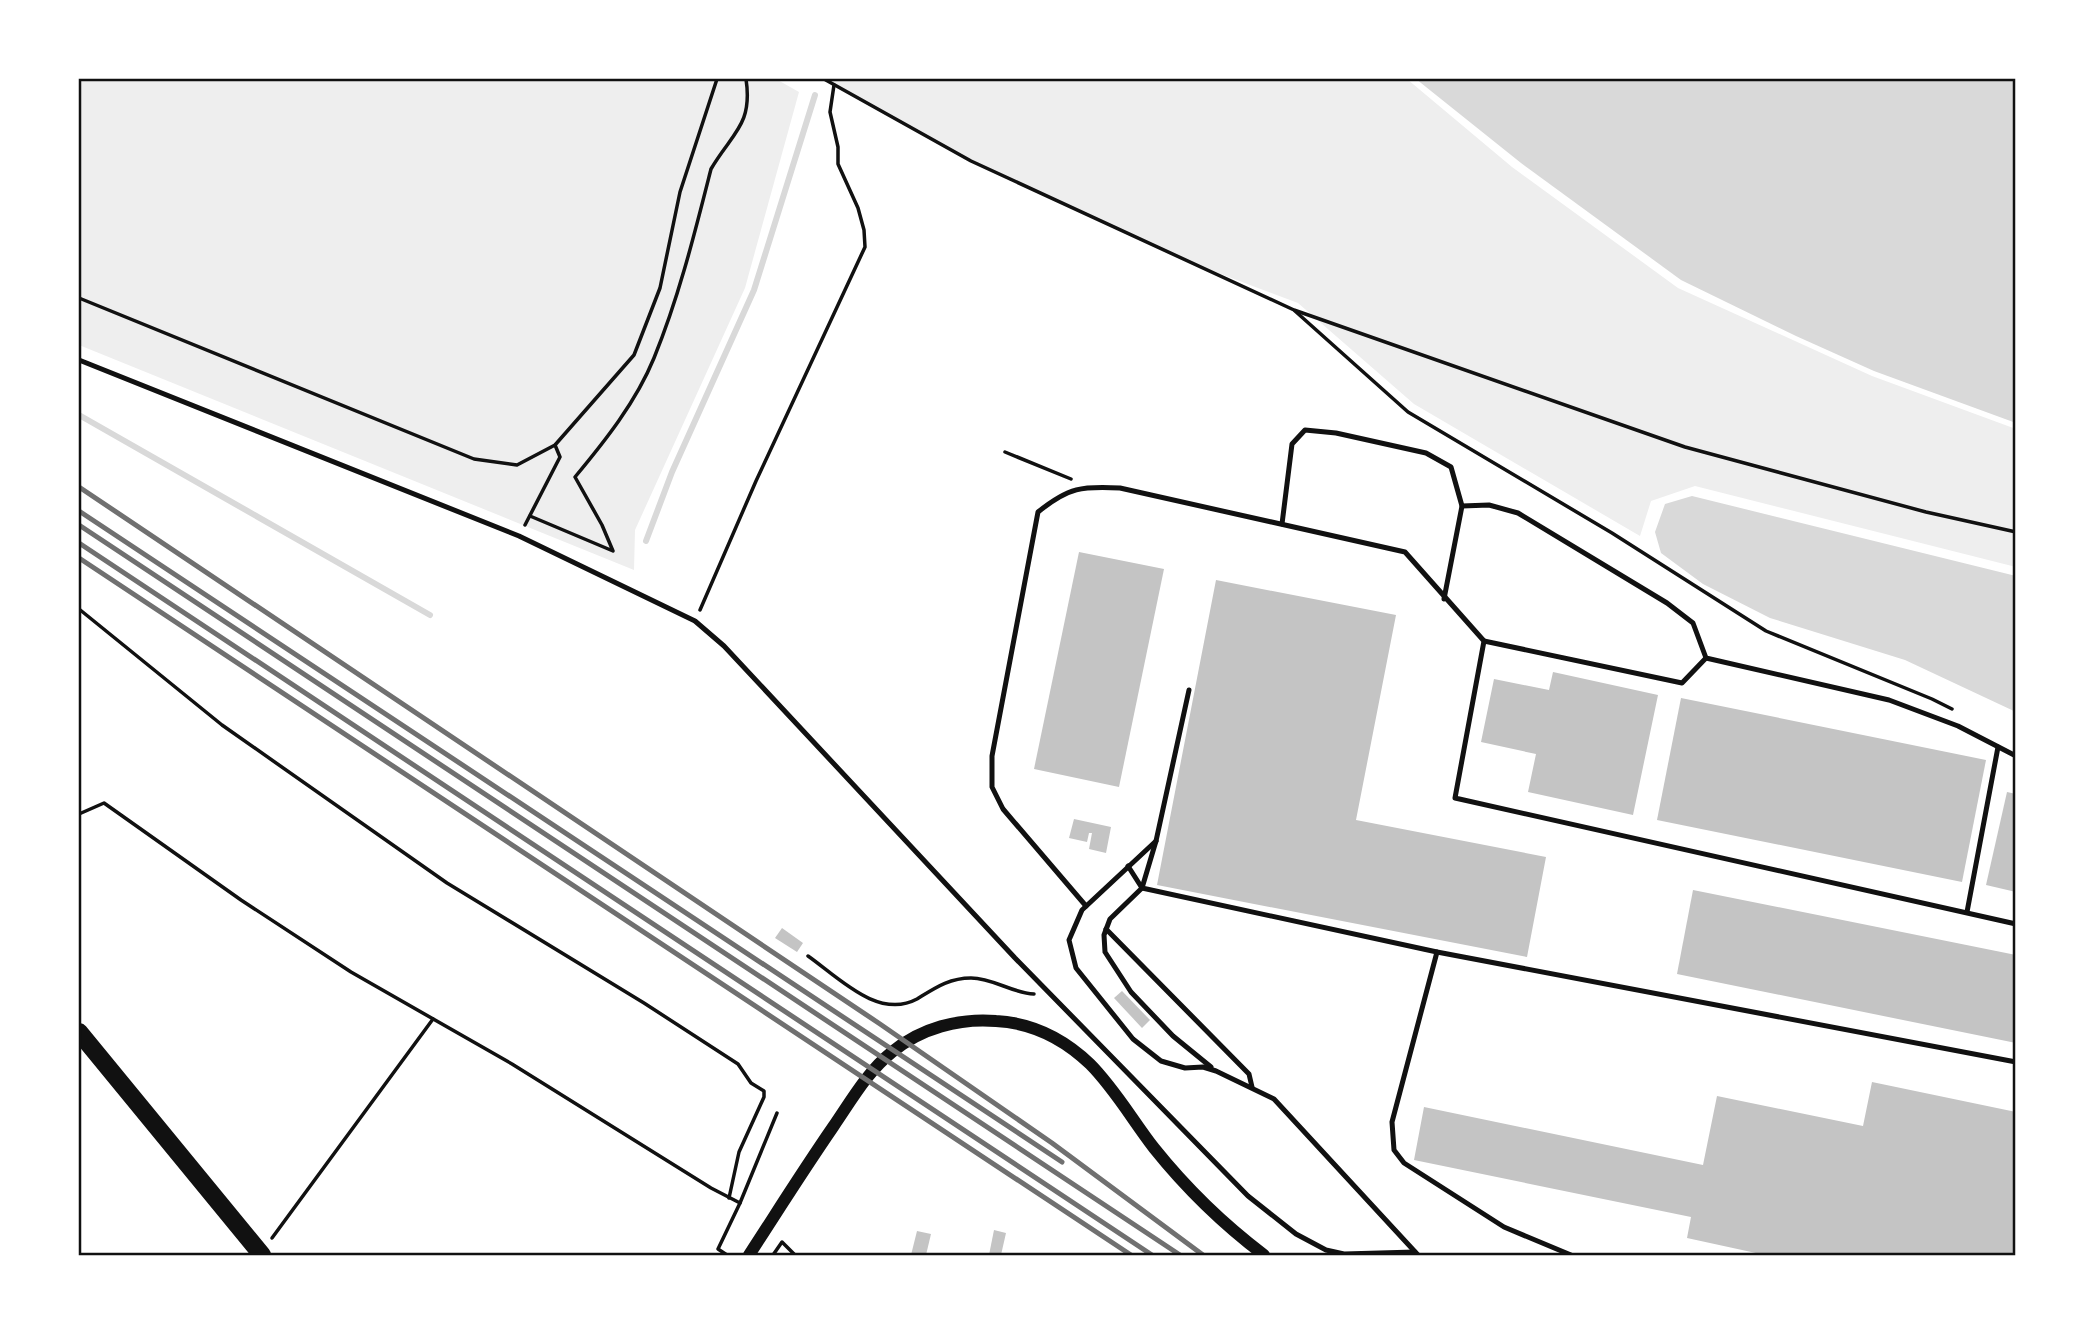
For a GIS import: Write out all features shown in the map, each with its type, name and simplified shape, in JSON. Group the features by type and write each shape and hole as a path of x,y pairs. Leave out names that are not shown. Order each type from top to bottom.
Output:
{"main road":[{"path":"79,1032 265,1249"}],"street":[{"path":"749,1255 867,1078 892,1051 934,1028 970,1021 1006,1021 1052,1036 1073,1049 1091,1066 1155,1149 1199,1198 1264,1255"}],"lane":[{"path":"79,360 519,536 695,621 724,646 1015,958 1248,1196 1296,1234 1326,1250 1344,1254 1417,1253"},
{"path":"1282,524 1292,444 1305,430 1336,432 1426,453 1451,467 1462,506 1444,599"},
{"path":"1086,906 1003,809 992,787 992,756 1038,512 1059,495 1087,486 1120,488 1405,552 1483,642 1682,683 1706,658"},
{"path":"1462,506 1489,505 1518,513 1667,603 1693,623 1706,658"},
{"path":"1483,642 1455,798 2016,924"},
{"path":"1706,658 1889,699 1958,726 2016,756"},
{"path":"1189,690 1156,841 1142,888 1110,919 1104,935 1105,952 1131,992 1173,1036 1216,1071"},
{"path":"1967,912 1998,747"},
{"path":"1156,841 1082,910 1069,940 1076,968 1133,1040 1161,1061 1185,1068 1203,1067 1216,1071 1274,1099 1417,1253"},
{"path":"1128,866 1142,888 1437,952 2016,1062"},
{"path":"1106,929 1249,1074 1251,1087"},
{"path":"1437,952 1392,1122 1394,1150 1404,1163 1504,1227 1571,1255"}],"path":[{"path":"79,298 474,459 517,465 555,445 634,355 660,288 680,192 717,79"},
{"path":"530,516 613,551 575,477 629,405 653,359 675,299 711,169 721,151 736,135 747,113 746,79"},
{"path":"824,79 971,162 1294,310 1685,447 1926,512 2016,532"},
{"path":"695,621 756,481 865,247 858,208 838,164 838,147 830,113 836,86"},
{"path":"1294,310 1408,412 1612,533 1766,631 1956,711"},
{"path":"519,536 560,457 555,445"},
{"path":"1005,452 1087,486"},
{"path":"79,609 222,725 447,883 644,1003 738,1064 751,1083 765,1091 739,1152 729,1198"},
{"path":"79,814 104,803 241,900 351,972 512,1064 740,1203"},
{"path":"808,956 866,997 881,1004 897,1006 912,1001 945,981 974,978 1021,993 1052,994"},
{"path":"265,1249 433,1018"},
{"path":"727,1255 718,1249 777,1113"},
{"path":"773,1255 782,1242 795,1255"}],"shaded area":[{"path":"79,79 776,79 799,92 745,288 635,530 634,570 79,345"},
{"path":"824,79 1407,79 1512,167 1678,288 1872,376 2016,429 2016,567 1695,486 1651,501 1640,536 1414,404 1298,303 1197,265 971,161"},
{"path":"1416,79 2016,79 2016,423 1874,371 1681,280 1521,163"},
{"path":"1692,496 2016,576 2016,712 1905,660 1770,618 1703,584 1661,553 1655,532 1665,504"}],"building":[{"path":"1079,552 1164,569 1119,787 1034,769"},
{"path":"1216,580 1396,615 1356,820 1546,857 1527,957 1157,885"},
{"path":"1553,672 1658,695 1633,815 1528,792 1536,754 1481,742 1494,679 1549,690"},
{"path":"1681,698 1986,760 1962,882 1657,820"},
{"path":"2007,792 2016,794 2016,892 1986,885"},
{"path":"1074,819 1111,827 1106,853 1089,849 1092,833 1089,833 1087,842 1069,838"},
{"path":"1693,890 2016,955 2016,1043 1677,974"},
{"path":"782,928 803,943 797,952 775,938"},
{"path":"1122,991 1150,1020 1142,1028 1114,998"},
{"path":"1872,1082 2016,1112 2016,1255 1765,1255 1687,1238 1691,1217 1414,1160 1424,1107 1703,1165 1717,1096 1863,1126"},
{"path":"994,1230 1006,1233 1001,1255 989,1255"},
{"path":"917,1231 931,1234 926,1255 911,1255"}],"waterway":[{"path":"646,541 672,472 754,290 815,95"},
{"path":"79,415 430,615"}],"railway":[{"path":"79,487 880,1024 1052,1143 1203,1255"},
{"path":"79,511 1062,1162"},
{"path":"79,525 1180,1255"},
{"path":"79,543 1152,1255"},
{"path":"79,558 1131,1255"}]}
